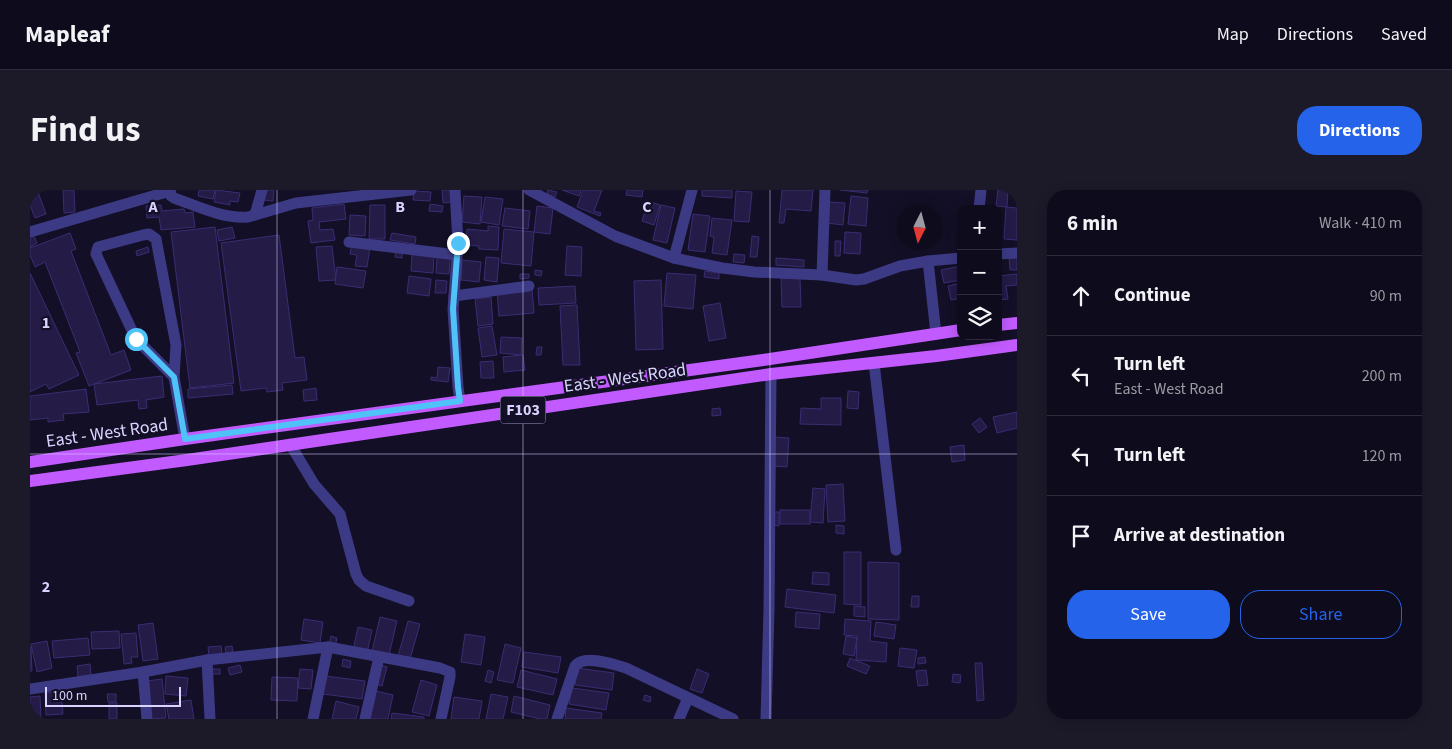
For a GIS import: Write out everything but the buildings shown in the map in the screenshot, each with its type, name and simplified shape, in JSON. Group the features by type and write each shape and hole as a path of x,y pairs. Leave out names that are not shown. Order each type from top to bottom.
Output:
{"main road":[{"path":"1002,324 1017,322"},
{"name":"East - West Road","path":"30,462 761,360 957,331"},
{"name":"East - West Road","path":"30,481 187,460 771,374 1017,345"}],"street":[{"path":"255,215 262,190"},
{"path":"30,232 170,191 171,196 174,198 219,213 242,218 296,203 353,194 411,190"},
{"path":"454,190 458,243 454,319 460,401"},
{"path":"674,258 692,190"},
{"path":"822,275 825,190"},
{"path":"979,205 981,190"},
{"path":"532,191 615,236 674,258 722,268 822,275 856,280 900,266 957,258"},
{"path":"174,377 136,339 96,254 98,247 149,234 156,239 176,345 174,377 185,439"},
{"path":"349,242 457,255"},
{"path":"1002,254 1017,253"},
{"path":"928,261 936,334"},
{"path":"454,296 529,286"},
{"path":"874,363 896,550"},
{"path":"766,719 771,374"},
{"path":"290,444 314,484 340,514 356,574 360,580 366,586 409,601"},
{"path":"313,719 328,647"},
{"path":"30,689 207,660 328,647 440,668 450,672 441,719"},
{"path":"364,719 379,657"},
{"path":"207,660 210,719"},
{"path":"557,719 575,666 578,662 584,660 614,664 626,668 733,719"},
{"path":"143,672 147,719"},
{"path":"678,719 688,698"}],"route":[{"path":"136,339 174,377 185,439 460,401 453,309 458,243"}]}
